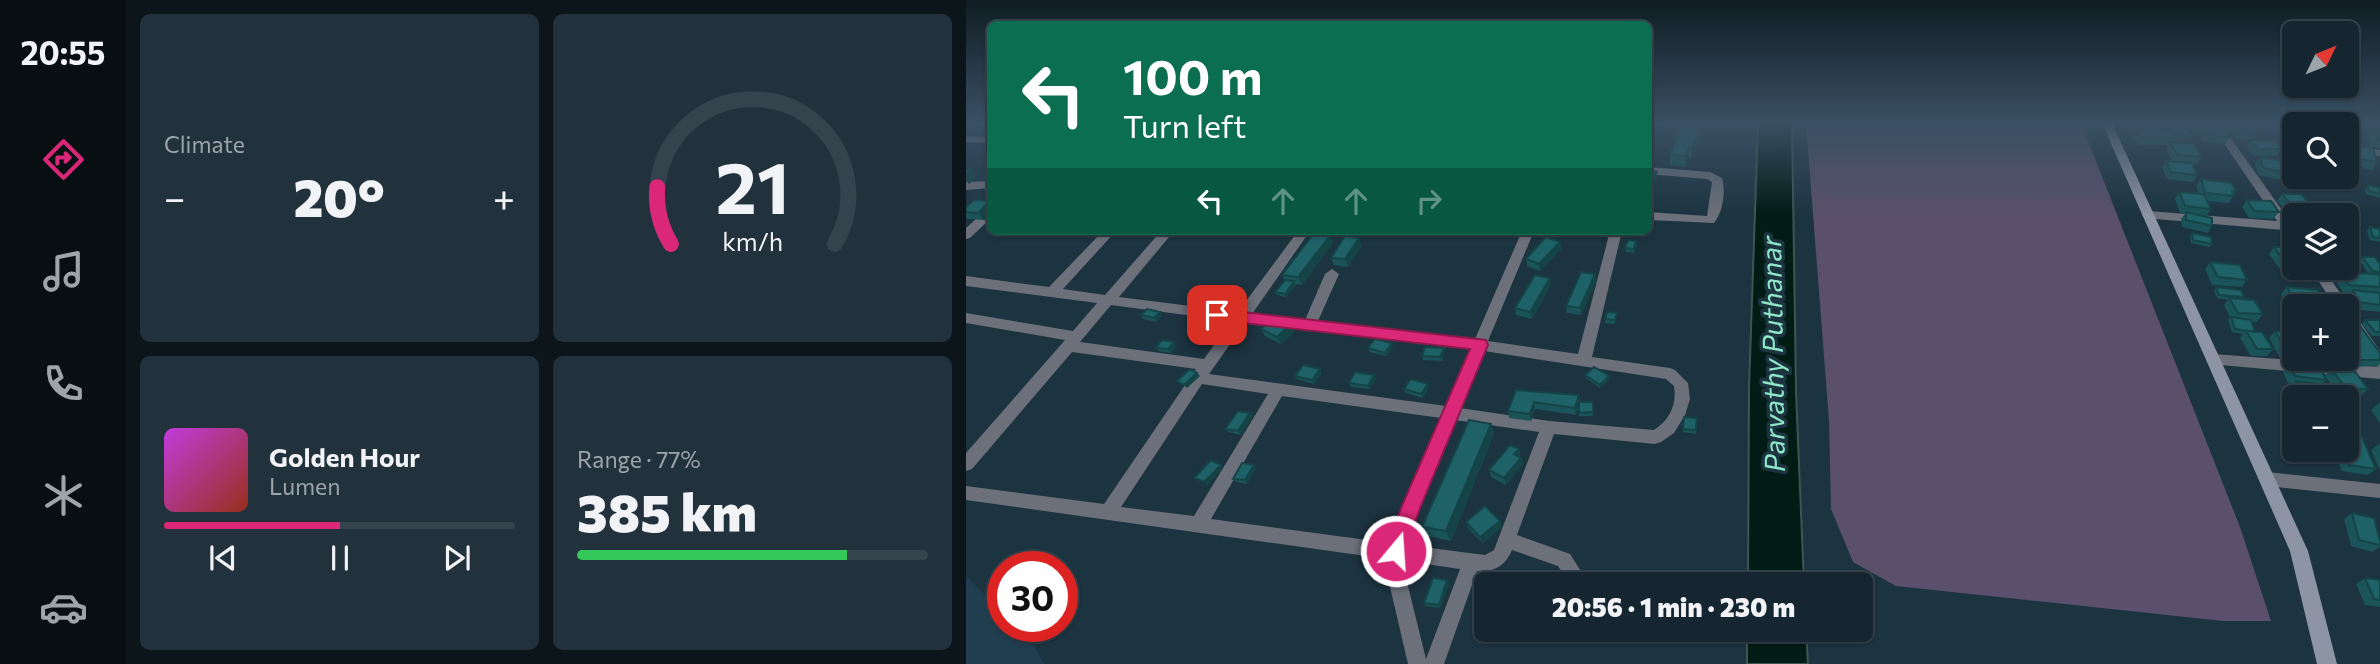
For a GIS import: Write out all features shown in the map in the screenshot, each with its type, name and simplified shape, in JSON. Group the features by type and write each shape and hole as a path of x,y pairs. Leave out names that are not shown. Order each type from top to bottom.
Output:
{"main road":[{"path":"2121,154 2299,551 2327,664"}],"street":[{"path":"2237,154 2282,218"},
{"path":"1652,170 1710,176 1718,181 1718,186 1714,215 1710,220 1652,216"},
{"path":"966,187 987,185"},
{"path":"2148,215 2282,230"},
{"path":"966,235 987,216"},
{"path":"1052,292 1106,235"},
{"path":"966,464 1165,235"},
{"path":"1108,512 1198,378 1301,235"},
{"path":"1418,664 1396,574 1396,551 1410,508 1526,235"},
{"path":"1584,360 1615,235"},
{"path":"1309,326 1332,274"},
{"path":"966,281 1584,360 1670,374 1676,377 1683,388 1683,397 1676,418 1662,435 1655,437 1549,427 1198,378"},
{"path":"966,318 1072,342 1209,365"},
{"path":"2359,331 2380,362"},
{"path":"2214,360 2380,373"},
{"path":"1197,526 1278,390"},
{"path":"966,493 1396,551 1471,564 1487,564 1501,555 1549,427"},
{"path":"2268,479 2380,491"},
{"path":"1507,540 1564,560 1572,572"},
{"path":"1434,664 1471,564"}],"shaded area":[{"path":"1808,154 2093,154 2240,527 2271,621 2223,621 1896,586 1853,562 1831,509 1829,421"},
{"path":"966,576 987,597 987,642 1032,642 1044,664 966,664"}],"water":[{"name":"Parvathy Puthanar","path":"1757,154 1792,154 1796,392 1804,572 1748,572 1749,388"},
{"path":"1747,642 1807,642 1808,664 1747,664"}],"building":[{"path":"2199,154 2201,157 2177,155"},
{"path":"2359,154 2375,154 2377,162 2359,159"},
{"path":"2260,157 2282,161 2282,172 2263,168"},
{"path":"2166,161 2192,163 2197,175 2171,172"},
{"path":"2201,179 2232,183 2236,191 2232,191 2234,196 2205,193"},
{"path":"2368,185 2380,188 2380,193 2369,191"},
{"path":"2179,192 2204,194 2211,209 2185,206"},
{"path":"2282,194 2301,194 2309,203 2290,203"},
{"path":"974,200 987,201 978,213 966,212 966,207"},
{"path":"2247,200 2271,201 2279,212 2254,211"},
{"path":"2186,212 2212,218 2212,226 2186,220"},
{"path":"2370,227 2380,229 2380,238 2373,237"},
{"path":"2192,233 2211,237 2212,244 2193,240"},
{"path":"1312,235 1330,236 1298,277 1282,275"},
{"path":"1345,236 1359,238 1345,259 1331,258"},
{"path":"1546,237 1560,242 1539,264 1526,259"},
{"path":"1628,240 1636,241 1634,249 1625,248"},
{"path":"2274,247 2282,247 2282,258"},
{"path":"2362,257 2375,257 2380,264 2380,272 2373,271"},
{"path":"2210,262 2240,265 2247,280 2218,277"},
{"path":"1581,272 1595,274 1580,308 1566,306"},
{"path":"2359,273 2380,276 2380,287 2349,285 2346,280 2359,280"},
{"path":"1535,275 1550,278 1530,312 1515,308"},
{"path":"1285,280 1294,281 1285,294 1275,292"},
{"path":"2216,287 2241,290 2244,297 2219,295"},
{"path":"2287,287 2317,290 2319,294 2291,294"},
{"path":"2353,290 2380,293 2380,305 2359,302 2359,294 2355,294"},
{"path":"2229,298 2254,300 2263,314 2238,313"},
{"path":"1147,309 1160,312 1154,318 1141,315"},
{"path":"1607,312 1617,313 1615,320 1605,319"},
{"path":"1275,317 1291,324 1277,337 1261,329"},
{"path":"2231,317 2251,320 2255,332 2235,329"},
{"path":"2365,320 2380,320 2380,332 2375,332"},
{"path":"2359,324 2380,353 2380,360 2359,360"},
{"path":"2246,331 2262,332 2273,349 2257,349"},
{"path":"2275,331 2282,331 2282,343"},
{"path":"1375,339 1392,343 1385,353 1368,348"},
{"path":"1162,340 1174,342 1168,349 1156,348"},
{"path":"1425,347 1444,348 1440,357 1422,356"},
{"path":"1303,365 1320,369 1312,380 1295,376"},
{"path":"1594,367 1609,376 1600,385 1585,375"},
{"path":"1190,369 1197,373 1184,385 1177,381"},
{"path":"2293,371 2322,371 2326,380 2295,376"},
{"path":"2333,371 2354,371 2368,389 2359,389 2359,385 2344,385"},
{"path":"1355,372 1374,375 1368,386 1349,383"},
{"path":"1411,379 1428,384 1421,394 1404,389"},
{"path":"2296,381 2323,385 2298,385"},
{"path":"1516,390 1579,395 1575,408 1534,402 1530,414 1508,411"},
{"path":"1579,402 1593,402 1593,412 1579,413"},
{"path":"1238,411 1250,413 1238,431 1225,429"},
{"path":"1684,417 1697,418 1696,430 1683,429"},
{"path":"1469,420 1491,424 1446,531 1422,527"},
{"path":"2361,435 2376,469 2349,465 2348,462 2359,462"},
{"path":"1510,445 1519,449 1514,454 1521,458 1504,478 1489,470"},
{"path":"1211,460 1221,465 1204,482 1194,478"},
{"path":"1242,463 1254,465 1245,480 1233,479"},
{"path":"1485,506 1500,521 1480,537 1466,522"},
{"path":"2352,513 2374,518 2380,545 2359,540"},
{"path":"1433,578 1447,580 1439,605 1424,603"},
{"path":"2365,578 2380,580 2380,600 2374,599"}],"route":[{"path":"1217,315 1480,345 1410,508 1396,551"}]}
